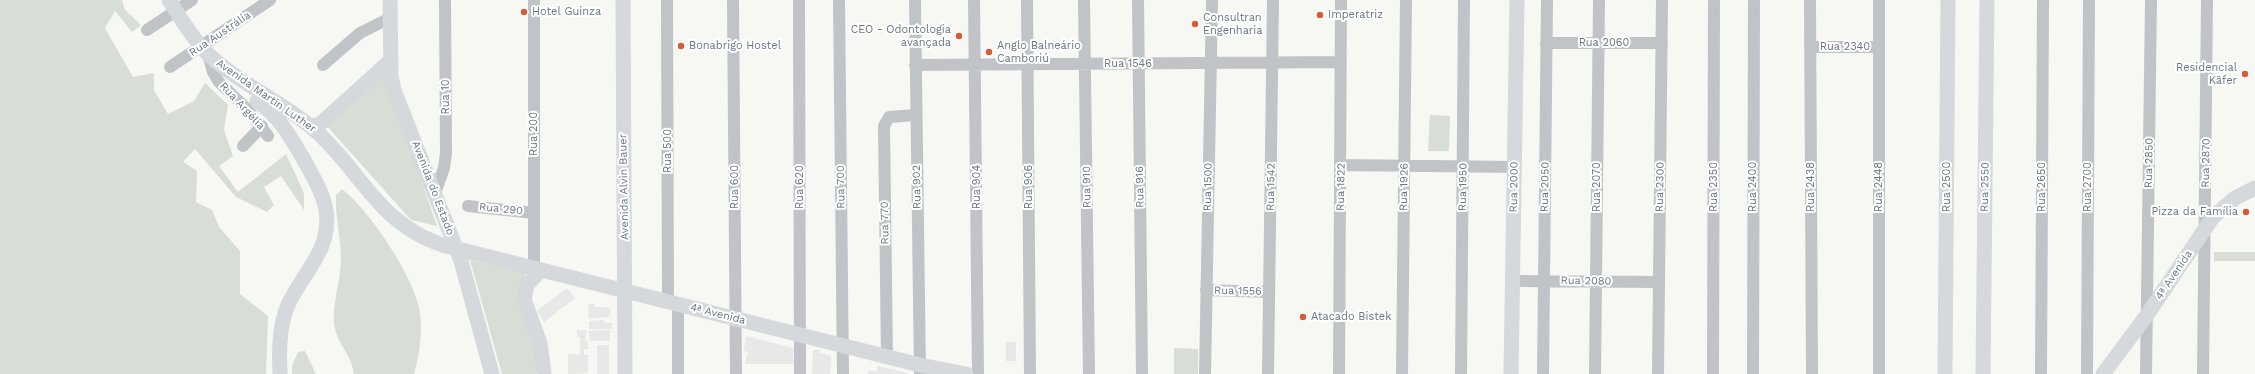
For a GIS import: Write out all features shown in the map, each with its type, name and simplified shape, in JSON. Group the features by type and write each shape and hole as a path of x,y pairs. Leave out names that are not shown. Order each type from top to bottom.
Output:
{"main road":[{"name":"Avenida do Estado","path":"390,0 391,60 394,90 435,193 468,283 492,374"},
{"name":"Avenida Alvin Bauer","path":"623,0 625,374"},
{"name":"Rua 2000","path":"1511,374 1517,0"},
{"name":"Rua 2500","path":"1945,374 1948,0"},
{"name":"Rua 2550","path":"1983,374 1987,0"},
{"name":"Avenida Martin Luther","path":"173,5 205,50 311,126 328,143 388,213 403,227 417,235 442,245 471,252"},
{"path":"205,50 231,82 272,112 286,127 321,190 324,200 328,220 323,246 286,311 280,339 280,374"},
{"path":"311,126 320,124 391,60"},
{"name":"4ª Avenida","path":"2103,374 2146,315 2205,228 2223,207 2255,188"},
{"name":"4ª Avenida","path":"471,252 887,357 920,370 966,374"},
{"path":"538,269 527,284 524,299 540,343 544,374"}],"street":[{"path":"147,30 173,5 192,0"},
{"name":"Rua 10","path":"435,193 444,168 446,153 446,0"},
{"name":"Rua 200","path":"534,0 534,213 538,269"},
{"name":"Rua 500","path":"667,0 673,303 678,374"},
{"name":"Rua 600","path":"733,0 736,374"},
{"name":"Rua 620","path":"799,0 800,374"},
{"name":"Rua 700","path":"839,0 843,374"},
{"name":"Rua 902","path":"915,0 920,370"},
{"name":"Rua 904","path":"974,0 976,65 978,374"},
{"name":"Rua 906","path":"1027,0 1030,374"},
{"name":"Rua 910","path":"1084,0 1089,374"},
{"name":"Rua 916","path":"1138,0 1142,374"},
{"name":"Rua 1500","path":"1205,374 1212,0"},
{"name":"Rua 1542","path":"1268,374 1273,0"},
{"name":"Rua 1822","path":"1339,374 1341,0"},
{"name":"Rua 1926","path":"1402,374 1406,0"},
{"name":"Rua 1950","path":"1461,374 1464,0"},
{"name":"Rua 2050","path":"1543,374 1547,0"},
{"name":"Rua 2070","path":"1596,374 1599,0"},
{"name":"Rua 2300","path":"1658,374 1662,0"},
{"name":"Rua 2350","path":"1713,374 1714,0"},
{"name":"Rua 2400","path":"1753,374 1754,0"},
{"name":"Rua 2438","path":"1810,0 1812,374"},
{"name":"Rua 2448","path":"1879,0 1879,374"},
{"name":"Rua 2650","path":"2041,374 2043,0"},
{"name":"Rua 2700","path":"2087,374 2088,0"},
{"name":"Rua 2850","path":"2146,374 2151,0"},
{"name":"Rua 2870","path":"2203,374 2207,0"},
{"name":"Rua Austrália","path":"170,67 205,50 264,2"},
{"path":"322,65 360,33 390,18"},
{"name":"Rua 2060","path":"1546,43 1662,43"},
{"name":"Rua 2340","path":"1810,47 1879,46"},
{"name":"Rua Argélia","path":"205,50 213,72 219,82 265,131 243,146"},
{"name":"Rua 1546","path":"915,65 1340,62"},
{"name":"Rua 770","path":"887,357 884,126 889,117 916,115"},
{"path":"1341,165 1514,168"},
{"name":"Rua 290","path":"468,206 534,213"},
{"name":"Rua 2080","path":"1512,281 1659,282"},
{"name":"Rua 1556","path":"1206,290 1269,292"}],"shaded area":[{"path":"0,0 122,0 125,10 141,25 132,32 115,11 105,28 133,77 154,73 154,90 168,114 194,101 205,83 228,105 224,130 233,156 219,166 238,192 286,154 304,193 304,210 281,176 264,187 274,205 267,212 236,197 195,149 183,162 197,171 196,202 212,210 219,227 240,251 240,294 268,316 266,374 0,374"},
{"path":"384,71 437,226 411,220 326,125"},
{"path":"1430,115 1450,116 1449,151 1428,151"},
{"path":"342,189 353,199 376,226 397,258 413,290 418,304 421,321 418,357 414,374 354,374 353,367 335,330 335,300 340,275 341,259 336,211 336,195"},
{"path":"2214,252 2255,252 2255,261 2214,261"},
{"path":"470,260 526,273 520,289 536,352 536,374 502,374"},
{"path":"567,288 575,298 544,322 537,311"},
{"path":"588,304 595,304 595,307 608,307 611,311 609,316 612,317 589,318"},
{"path":"603,320 604,323 612,323 612,329 589,329 589,321"},
{"path":"577,330 587,330 585,341 588,341 588,349 584,349 584,355 588,355 588,373 568,374 568,354 580,355 580,337 577,337"},
{"path":"610,330 610,341 589,341 589,331"},
{"path":"746,336 793,348 793,364 745,364 748,352 744,351"},
{"path":"1006,342 1016,342 1016,361 1006,361"},
{"path":"597,345 609,345 609,374 597,374"},
{"path":"1174,348 1198,349 1198,374 1174,374"},
{"path":"813,350 820,350 820,353 831,356 830,374 812,374"},
{"path":"305,351 316,374 292,374 292,366 298,352"},
{"path":"877,366 909,374 868,374 868,371 877,371"}],"place":[{"name":"Hotel Guinza","path":"524,12"},
{"name":"Imperatriz","path":"1320,15"},
{"name":"Consultran Engenharia","path":"1195,24"},
{"name":"CEO - Odontologia avançada","path":"959,36"},
{"name":"Bonabrigo Hostel","path":"681,46"},
{"name":"Anglo Balneário Camboriú","path":"989,52"},
{"name":"Residencial Käfer","path":"2245,74"},
{"name":"Pizza da Família","path":"2246,212"},
{"name":"Atacado Bistek","path":"1303,317"}]}
